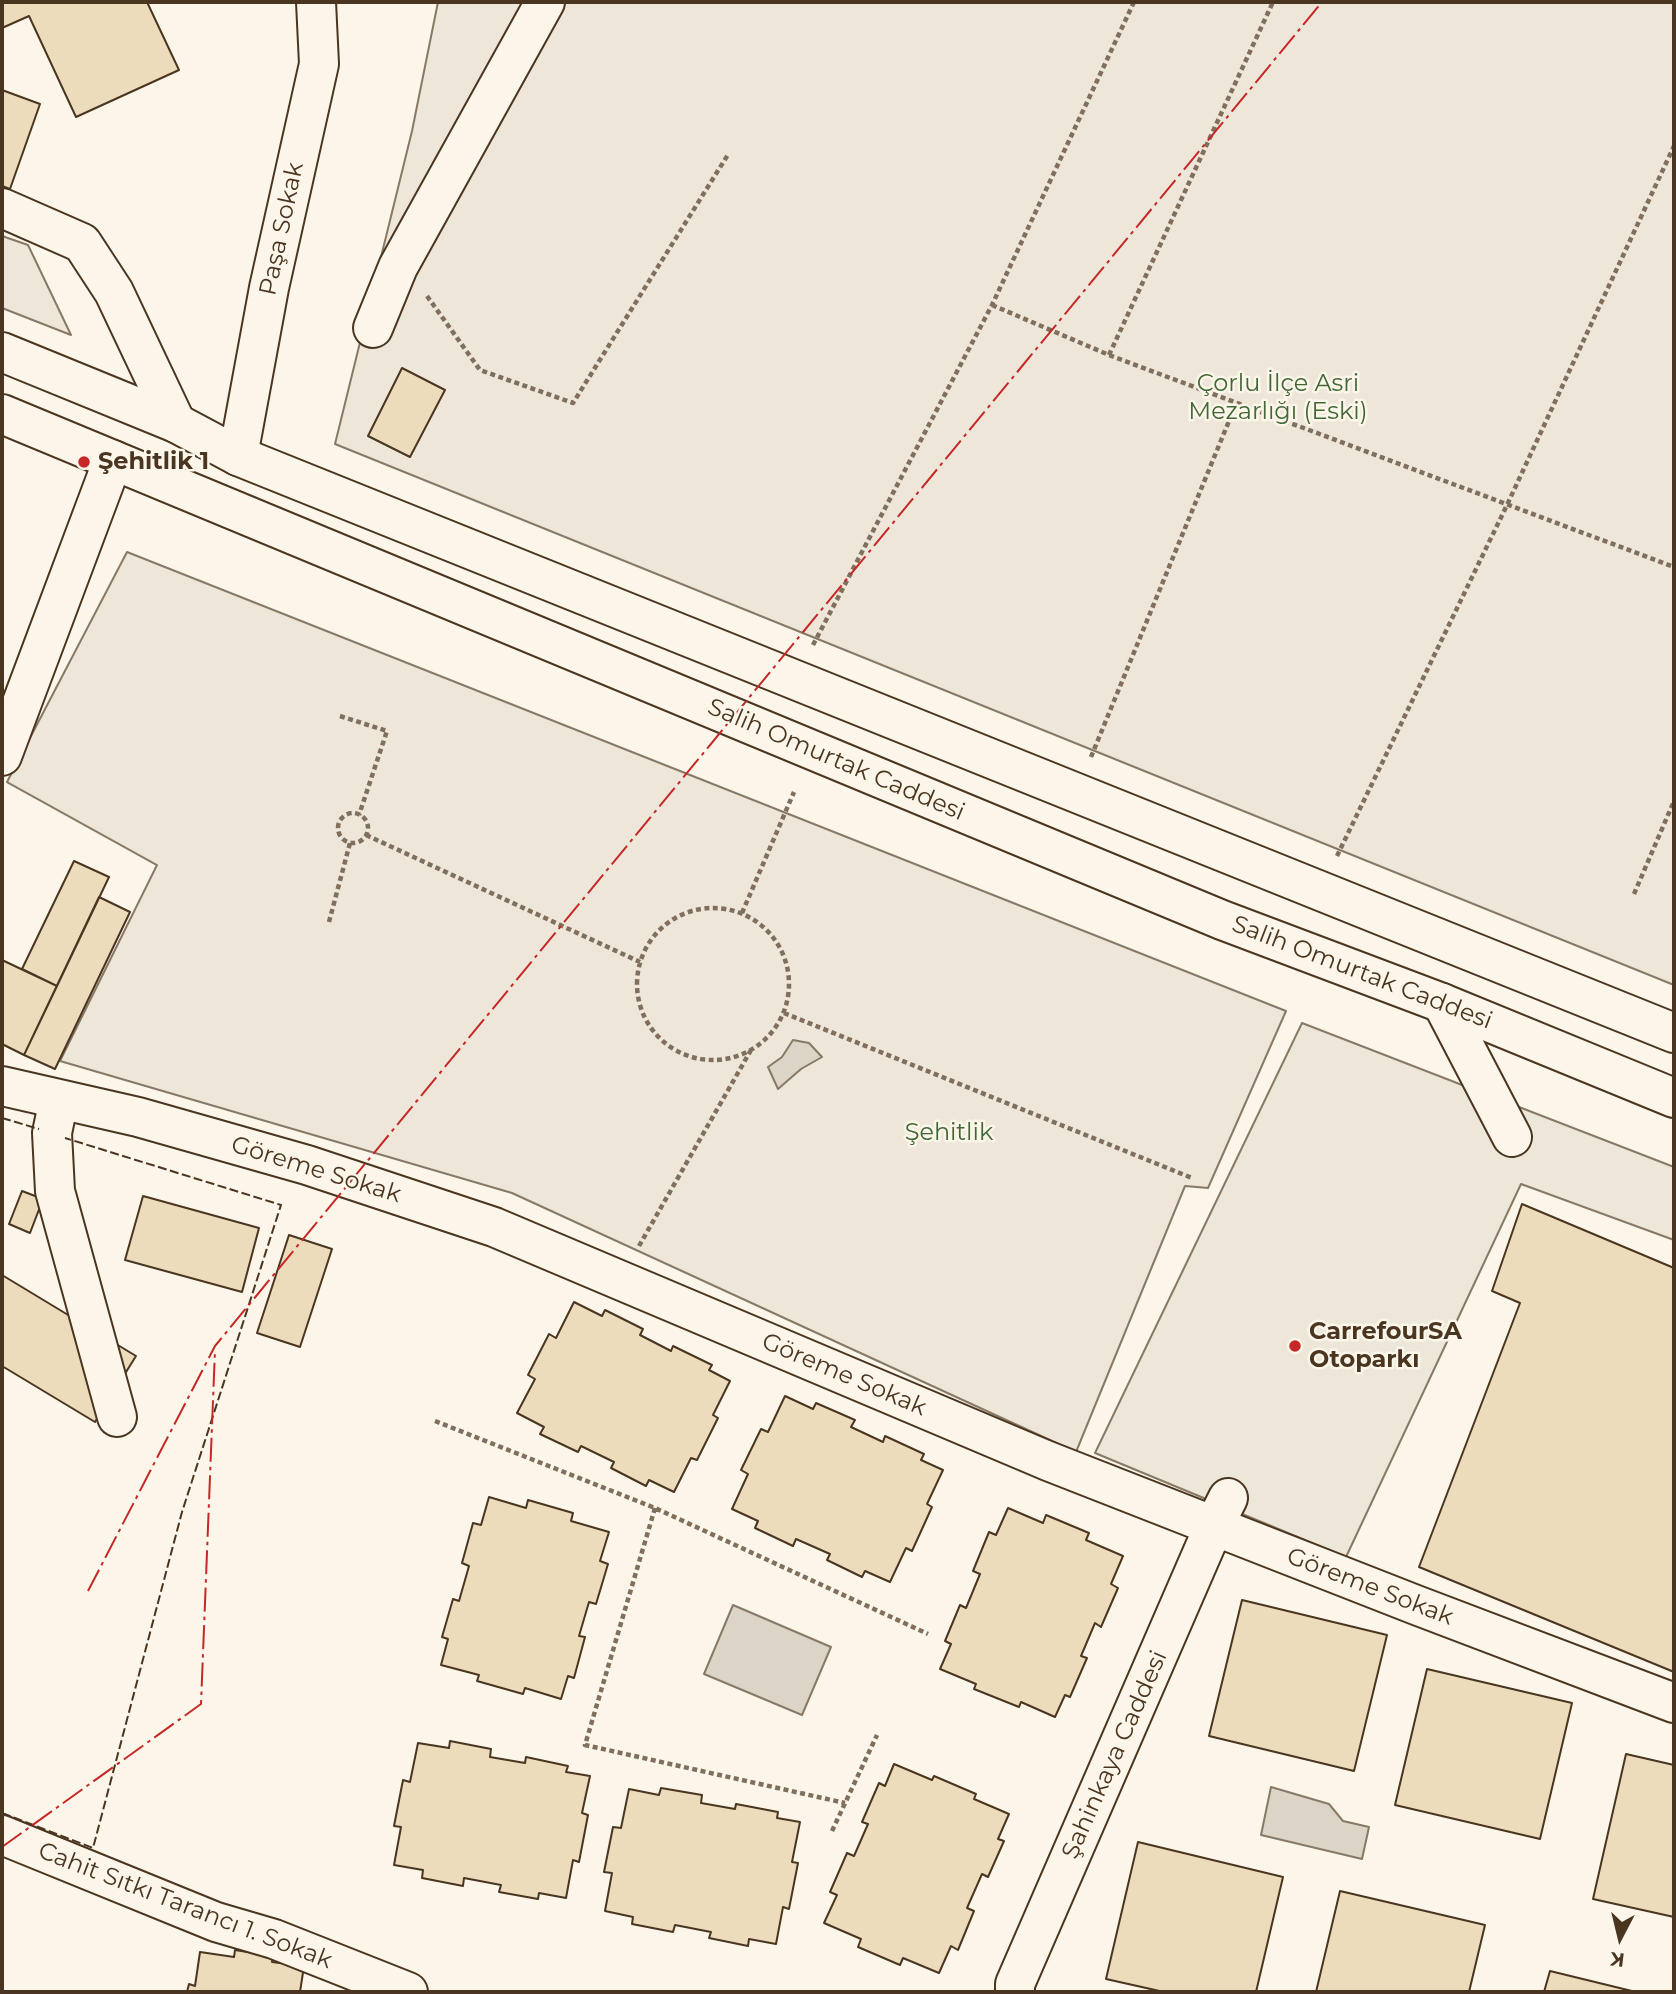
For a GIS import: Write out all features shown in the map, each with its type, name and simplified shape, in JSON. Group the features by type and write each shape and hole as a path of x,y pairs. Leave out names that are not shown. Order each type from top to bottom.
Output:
{"main road":[{"name":"Paşa Sokak","path":"238,456 269,288 318,64 316,2"},
{"path":"373,328 398,267 545,2"},
{"path":"2,208 82,243 114,292 176,423"},
{"path":"2,352 176,423 238,456 1674,1033"},
{"name":"Salih Omurtak Caddesi","path":"2,414 1223,920 1442,1003 1674,1098"},
{"path":"2,756 113,460"},
{"path":"1442,1003 1512,1137"},
{"name":"Göreme Sokak","path":"2,1087 138,1117 307,1165 494,1227 1048,1461 1221,1512 1674,1703"},
{"path":"59,1099 52,1133 55,1191 117,1417"},
{"name":"Şahinkaya Caddesi","path":"1011,1989 1221,1512"},
{"name":"Cahit Sıtkı Tarancı 1. Sokak","path":"2,1835 216,1922 274,1939 408,1992"}],"path":[{"path":"813,645 992,306 1135,2"},
{"path":"1109,355 1273,2"},
{"path":"1336,857 1507,506 1674,146"},
{"path":"426,294 480,370 573,404 729,153"},
{"path":"992,306 1236,404 1674,568"},
{"path":"1091,757 1236,404"},
{"path":"340,716 387,731 359,815"},
{"path":"742,913 794,792"},
{"path":"1634,894 1674,801"},
{"path":"347,815 359,815 367,823 366,835 358,842 350,843 339,834 339,822 347,815"},
{"path":"366,835 640,961"},
{"path":"328,922 350,843"},
{"path":"711,907 742,913 765,927 781,948 790,987 784,1013 771,1034 752,1050 736,1057 704,1059 687,1056 659,1038 641,1010 637,995 640,961 654,934 680,915 711,907"},
{"path":"784,1013 1192,1178"},
{"path":"636,1251 752,1050"},
{"path":"435,1421 656,1508 928,1634"},
{"path":"656,1508 585,1745 845,1803"},
{"path":"832,1831 877,1735"}],"green space":[{"name":"Çorlu İlçe Asri Mezarlığı (Eski)","path":"438,2 1674,2 1674,985 335,444 412,131"},
{"path":"2,236 28,245 71,335 2,308"},
{"name":"Şehitlik","path":"127,552 1286,1011 1208,1188 1185,1186 1076,1452 512,1193 60,1061 157,865 7,782"}],"shaded area":[{"name":"CarrefourSA Otoparkı","path":"1302,1023 1674,1167 1674,1240 1521,1184 1346,1557 1095,1453"},
{"path":"793,1040 809,1043 822,1057 801,1069 778,1089 768,1067 782,1057"},
{"path":"733,1605 831,1647 802,1715 704,1674"},
{"path":"1271,1787 1329,1804 1343,1821 1369,1827 1362,1859 1261,1835"}],"building":[{"path":"2,2 147,2 179,70 76,117 29,16 2,28"},
{"path":"2,90 40,104 10,189 2,186"},
{"path":"402,368 445,390 410,457 368,436"},
{"path":"74,861 109,877 57,986 22,969"},
{"path":"99,897 130,912 55,1069 24,1055"},
{"path":"2,960 57,986 24,1055 2,1044"},
{"path":"22,1191 43,1199 30,1233 9,1224"},
{"path":"143,1196 259,1228 242,1292 125,1260"},
{"path":"1522,1204 1674,1268 1674,1672 1419,1567 1520,1303 1492,1291"},
{"path":"289,1235 332,1249 300,1347 257,1333"},
{"path":"2,1275 136,1356 95,1422 2,1366"},
{"path":"574,1302 602,1316 605,1310 643,1329 640,1335 671,1351 673,1346 712,1365 709,1370 730,1381 713,1415 718,1418 697,1460 691,1458 674,1492 649,1480 646,1486 611,1468 614,1462 581,1446 578,1452 540,1434 544,1427 517,1413 535,1379 528,1375 549,1334 556,1338"},
{"path":"785,1396 813,1409 816,1403 855,1420 851,1427 883,1442 885,1436 924,1454 921,1460 943,1470 927,1504 932,1507 912,1551 906,1548 890,1582 865,1571 862,1577 827,1560 830,1554 796,1539 793,1546 755,1528 758,1521 732,1509 748,1474 741,1470 761,1429 768,1432"},
{"path":"489,1497 526,1508 528,1500 573,1513 571,1521 609,1532 600,1561 608,1564 596,1604 589,1602 579,1636 585,1637 574,1678 568,1676 561,1699 525,1688 523,1694 477,1681 479,1675 441,1665 448,1639 442,1637 453,1599 459,1601 469,1566 462,1563 473,1523 481,1525"},
{"path":"1008,1508 1043,1523 1046,1515 1089,1533 1086,1540 1123,1556 1111,1584 1118,1588 1101,1627 1095,1623 1081,1656 1087,1658 1070,1697 1065,1695 1055,1717 1021,1702 1019,1707 974,1689 976,1684 940,1669 951,1644 945,1641 960,1605 966,1608 980,1574 973,1571 989,1532 996,1535"},
{"path":"1242,1600 1387,1635 1354,1771 1209,1736"},
{"path":"1427,1669 1572,1703 1540,1839 1395,1805"},
{"path":"450,1741 491,1749 490,1757 525,1763 526,1757 568,1766 566,1772 590,1776 582,1813 588,1815 579,1862 573,1860 566,1898 539,1893 538,1899 499,1892 501,1885 464,1878 463,1886 422,1878 423,1870 394,1865 401,1827 394,1826 403,1780 410,1782 418,1743 449,1748"},
{"path":"1626,1754 1674,1765 1674,1917 1593,1899"},
{"path":"894,1764 932,1780 934,1776 976,1794 974,1799 1009,1814 998,1839 1004,1841 988,1877 982,1874 967,1908 974,1911 958,1950 951,1946 939,1973 903,1958 900,1965 858,1947 861,1939 824,1923 837,1895 830,1892 847,1853 854,1856 868,1824 862,1822 879,1783 885,1786"},
{"path":"661,1788 702,1795 701,1803 735,1809 736,1804 778,1812 777,1818 800,1822 792,1862 798,1863 789,1909 783,1907 776,1944 749,1939 748,1946 709,1938 711,1932 675,1925 673,1932 632,1924 633,1917 605,1911 612,1873 604,1872 613,1827 621,1828 629,1789 659,1795"},
{"path":"1138,1842 1283,1877 1256,1992 1164,1992 1106,1979"},
{"path":"1340,1891 1485,1925 1469,1992 1316,1992"},
{"path":"235,1950 273,1956 272,1962 304,1966 300,1992 187,1992 189,1984 195,1986 200,1952 234,1957"},
{"path":"1550,1971 1636,1992 1544,1992"}],"fence":[{"path":"2,1118 39,1129"},
{"path":"2,1813 93,1848 182,1512 281,1205 65,1138"}],"power":[{"path":"88,1591 215,1346 1322,2"},
{"path":"2,1847 201,1704 215,1350"}],"place":[{"name":"Şehitlik 1","path":"84,462"},
{"name":"CarrefourSA Otoparkı","path":"1295,1346"}]}
